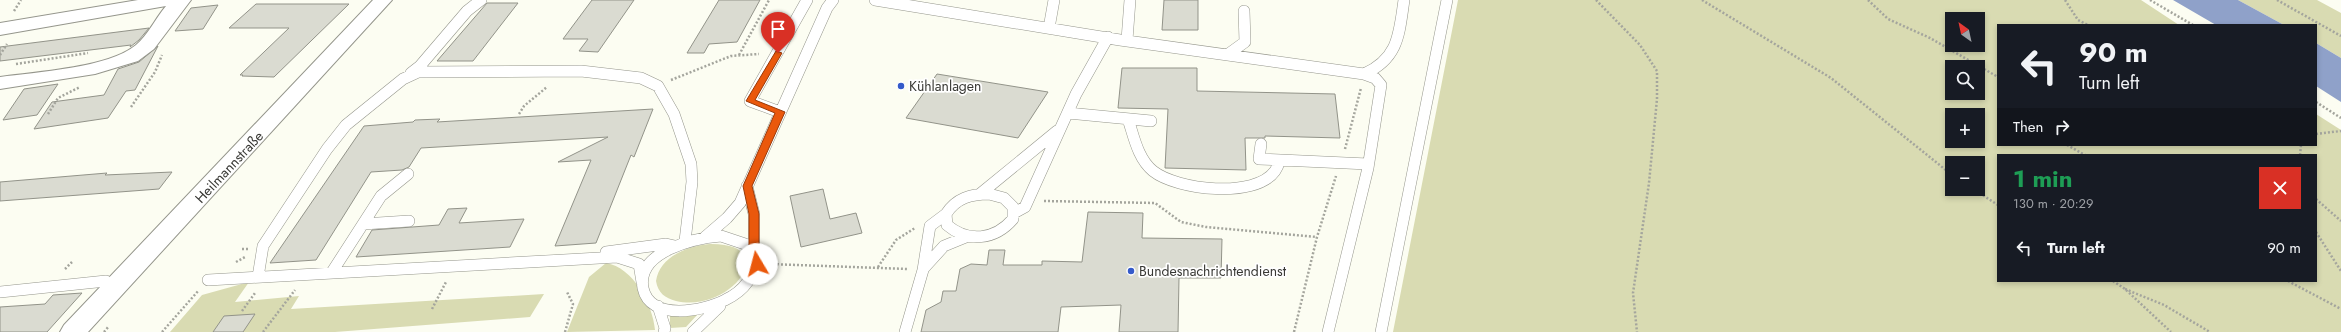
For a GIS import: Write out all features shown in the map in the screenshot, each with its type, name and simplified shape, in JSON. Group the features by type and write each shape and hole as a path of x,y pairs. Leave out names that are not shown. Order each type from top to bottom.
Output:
{"street":[{"path":"0,29 170,0"},
{"path":"0,83 71,73 97,59 128,57 142,50 168,13 182,0"},
{"name":"Heilmannstraße","path":"73,332 384,0"}],"lane":[{"path":"258,277 263,246 327,150 346,125 420,66 467,11 481,0"},
{"path":"780,112 750,101 807,0"},
{"path":"705,237 727,218 740,203 826,8 833,0"},
{"path":"875,0 1127,40 1364,74 1375,78 1381,85 1368,164 1328,332"},
{"path":"1049,28 1054,0"},
{"path":"1127,40 1130,0"},
{"path":"1364,74 1378,69 1391,56 1398,42 1404,0"},
{"path":"1381,332 1447,0"},
{"path":"1227,55 1245,42 1244,11"},
{"path":"1014,213 1025,207 1076,94 1108,37"},
{"path":"403,79 418,72 563,70 641,77 657,86 664,93 685,139 693,173 680,244 652,262 645,272 642,282"},
{"path":"1068,113 1151,121"},
{"path":"1128,119 1145,162 1157,174 1173,181 1198,188 1228,189 1249,186 1276,172 1280,160"},
{"path":"980,194 1060,128"},
{"path":"1261,144 1259,159 1340,164 1368,164"},
{"path":"332,272 381,196 408,174"},
{"path":"693,332 700,323 748,284 755,274 756,259 754,214 747,186"},
{"path":"905,332 922,270 930,226 946,214 958,200 980,194 997,195 1004,198 1013,208 1014,213 1009,225 994,234 975,238 958,234 947,225 946,214"},
{"path":"362,224 409,221"},
{"path":"922,270 944,246 966,236"},
{"path":"588,258 615,251 666,244 680,244 705,237 735,239 747,245 756,259"},
{"path":"208,280 617,257 639,264 646,296 658,306 673,311 690,311 708,308 726,301"},
{"path":"0,292 106,282"},
{"path":"658,306 665,328 664,332"}],"path":[{"path":"739,55 769,0"},
{"path":"1596,0 1640,45 1657,71 1657,99 1649,176 1633,293 1637,332"},
{"path":"1702,0 1831,78 1945,169"},
{"path":"1868,0 1888,19 1930,38 1997,76"},
{"path":"2065,0 2078,20 2086,24"},
{"path":"2150,0 2191,24"},
{"path":"2277,0 2341,36"},
{"path":"131,107 155,72 162,55 142,50"},
{"path":"657,86 714,62 739,55 778,53"},
{"path":"12,65 97,59 85,84 58,98 48,114"},
{"path":"519,114 522,108 537,98 563,70"},
{"path":"1294,332 1317,237 1340,164 1364,74"},
{"path":"2317,103 2341,118"},
{"path":"2317,134 2341,131"},
{"path":"2069,146 2083,154"},
{"path":"1984,196 1997,204"},
{"path":"2317,200 2341,221"},
{"path":"1027,201 1155,203 1181,222 1206,227 1317,237"},
{"path":"878,267 896,240 916,227 930,226"},
{"path":"2317,234 2341,271"},
{"path":"756,259 780,263 922,270"},
{"path":"432,309 455,265"},
{"path":"263,332 307,274"},
{"path":"2114,282 2125,289 2171,332"},
{"path":"2290,282 2341,309"},
{"path":"2125,289 2164,305 2210,332"},
{"path":"565,332 574,304 567,292"}],"green space":[{"path":"1458,0 2141,0 2177,24 1997,24 1997,146 2317,146 2317,115 2341,130 2341,332 1393,332"},
{"path":"2238,0 2317,0 2341,13 2341,58 2317,44 2317,24 2282,24"},
{"path":"710,244 732,247 744,254 746,265 741,277 730,288 714,297 696,302 676,301 660,292 656,281 663,265 669,259 684,250"},
{"path":"606,263 616,266 633,279 646,299 655,330 567,332 589,277"},
{"path":"249,282 235,302 299,296 291,309 544,294 530,317 335,332 170,332 202,295"},
{"path":"698,314 686,327 670,328 670,315"}],"water":[{"path":"2173,0 2238,0 2282,24 2214,24"},
{"path":"2317,44 2341,58 2341,102 2317,87"}],"building":[{"path":"592,0 634,0 598,52 579,51 588,39 563,39"},
{"path":"719,0 760,0 737,42 709,44 704,53 687,53"},
{"path":"1164,0 1198,0 1198,30 1162,30"},
{"path":"487,3 518,3 473,61 437,61"},
{"path":"256,4 349,4 274,77 242,76 243,75 240,75 289,28 229,28"},
{"path":"218,5 203,29 175,31 191,8"},
{"path":"149,28 139,40 130,47 131,45 0,61 0,47"},
{"path":"158,46 135,90 126,91 108,118 34,129 52,102 104,95 118,69 139,62"},
{"path":"1122,68 1197,68 1197,91 1335,94 1340,138 1265,136 1265,138 1245,138 1246,170 1165,168 1168,109 1118,108"},
{"path":"937,74 1048,92 1018,138 906,118"},
{"path":"58,84 37,115 3,120 24,89"},
{"path":"653,109 634,157 631,155 596,243 555,246 591,160 558,162 608,137 421,148 409,167 402,170 371,172 316,260 270,263 364,126 413,122 415,120 440,119 437,122"},
{"path":"172,172 159,189 0,201 0,182 107,173 105,175"},
{"path":"823,189 830,219 856,213 862,233 801,247 790,196"},
{"path":"467,208 459,223 524,219 510,247 356,257 372,230 439,225 448,209"},
{"name":"Bundesnachrichtendienst","path":"1088,212 1143,213 1142,238 1222,239 1221,278 1179,278 1178,332 1119,332 1121,305 1061,307 1058,332 921,332 926,310 941,302 943,291 956,291 960,269 971,264 987,265 989,250 1005,250 1003,265 1042,265 1042,261 1082,262"},
{"path":"82,293 47,332 0,332 0,307 45,304 53,295"},
{"path":"255,314 243,332 213,332 224,316"}],"place":[{"name":"Kühlanlagen","path":"901,86"},
{"name":"Bundesnachrichtendienst","path":"1131,271"}],"route":[{"path":"757,264 754,253 754,214 747,186 780,112 750,101 778,53"}]}
